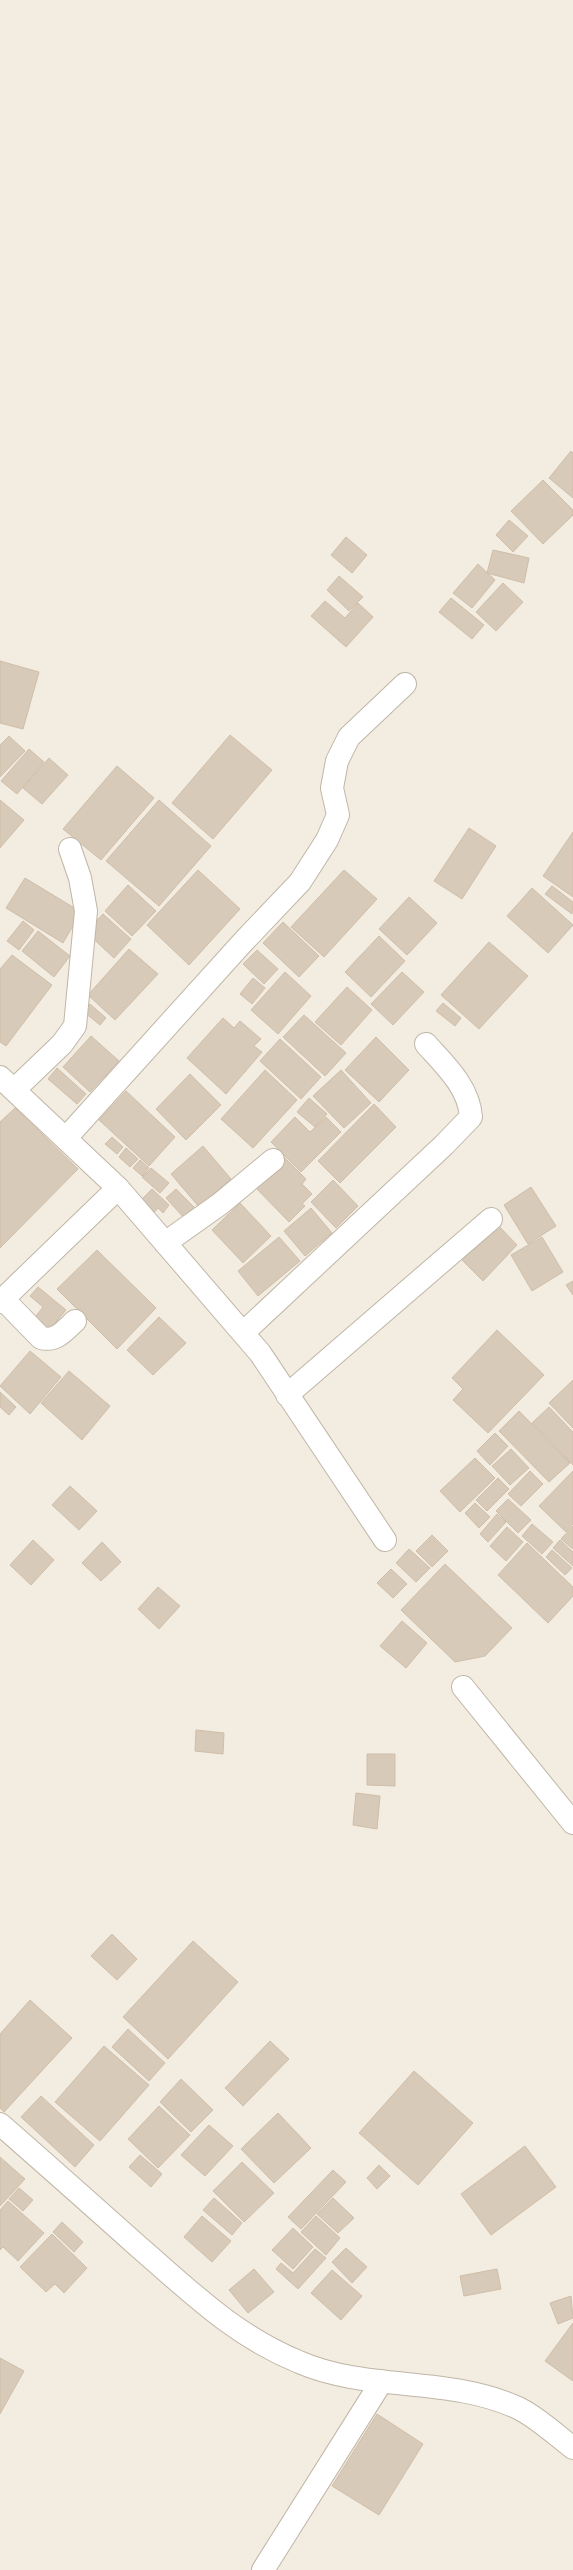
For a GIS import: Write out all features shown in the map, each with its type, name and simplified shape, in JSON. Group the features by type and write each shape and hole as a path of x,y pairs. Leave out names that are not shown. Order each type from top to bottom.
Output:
{"street":[{"path":"66,1138 243,942 300,882 327,840 338,815 332,788 337,761 349,737 405,684"},
{"path":"70,849 80,878 86,911 75,1026 62,1044 7,1083 118,1188 260,1353 385,1540"},
{"path":"243,1333 444,1145 471,1116 470,1102 453,1073 426,1044"},
{"path":"165,1242 220,1204 273,1160"},
{"path":"75,1321 57,1337 50,1340 41,1338 2,1300 118,1188"},
{"path":"287,1395 491,1219"},
{"path":"464,1687 573,1823"},
{"path":"0,2124 204,2304 242,2334 300,2363 341,2374 382,2381 437,2386 488,2397 519,2408 573,2448"},
{"path":"263,2570 382,2381"}],"building":[{"path":"571,451 573,453 573,498 549,478"},
{"path":"543,480 573,510 573,515 543,544 511,511"},
{"path":"509,520 528,536 513,552 496,535"},
{"path":"346,537 367,555 352,573 331,555"},
{"path":"493,550 529,558 524,583 487,573"},
{"path":"478,564 495,580 472,608 453,593"},
{"path":"339,576 363,597 349,611 327,590"},
{"path":"503,583 523,602 496,631 476,612"},
{"path":"451,598 484,625 472,639 439,612"},
{"path":"325,601 345,618 358,603 373,617 346,647 311,616"},
{"path":"0,661 39,672 23,729 0,723"},
{"path":"230,735 272,770 213,839 172,803"},
{"path":"9,736 25,751 0,777 0,745"},
{"path":"29,749 44,762 17,794 1,781"},
{"path":"49,758 68,775 42,804 23,788"},
{"path":"117,766 154,798 101,860 63,829"},
{"path":"0,800 24,820 0,848"},
{"path":"159,800 211,846 159,906 106,861"},
{"path":"469,828 496,846 462,899 434,881"},
{"path":"573,832 573,897 543,876"},
{"path":"198,870 240,909 189,965 147,925"},
{"path":"344,870 377,899 324,957 291,927"},
{"path":"25,878 81,912 63,943 6,908"},
{"path":"128,885 156,911 132,936 105,911"},
{"path":"552,886 573,902 572,914 545,894"},
{"path":"532,888 573,925 548,953 507,916"},
{"path":"409,897 437,923 407,955 379,929"},
{"path":"103,914 131,939 114,958 86,932"},
{"path":"23,921 34,930 19,950 7,941"},
{"path":"283,922 319,956 299,977 263,943"},
{"path":"38,931 70,956 54,977 22,951"},
{"path":"379,936 405,961 371,997 345,972"},
{"path":"489,942 528,976 479,1029 441,995"},
{"path":"129,949 158,974 115,1020 88,995"},
{"path":"257,950 278,969 264,984 243,964"},
{"path":"12,955 52,985 6,1046 0,1042 0,969"},
{"path":"285,972 311,996 278,1034 251,1010"},
{"path":"402,972 424,992 393,1025 371,1004"},
{"path":"253,978 265,988 252,1004 240,994"},
{"path":"347,987 372,1010 341,1045 315,1022"},
{"path":"443,1003 461,1018 455,1026 436,1011"},
{"path":"90,1004 106,1018 100,1025 84,1012"},
{"path":"304,1015 346,1053 325,1076 283,1037"},
{"path":"223,1018 234,1028 240,1021 261,1039 254,1046 262,1052 226,1094 187,1058"},
{"path":"91,1036 119,1061 90,1092 63,1067"},
{"path":"376,1037 409,1070 379,1102 345,1070"},
{"path":"280,1039 321,1077 301,1099 260,1061"},
{"path":"57,1068 86,1094 77,1104 48,1079"},
{"path":"265,1070 297,1100 253,1148 221,1119"},
{"path":"341,1070 371,1103 344,1128 313,1096"},
{"path":"190,1074 221,1105 186,1140 156,1109"},
{"path":"126,1091 175,1137 149,1166 99,1120"},
{"path":"309,1098 327,1114 315,1127 297,1112"},
{"path":"374,1104 396,1127 340,1183 318,1161"},
{"path":"15,1108 78,1169 0,1248 0,1122"},
{"path":"295,1117 310,1132 326,1117 341,1132 301,1172 271,1142"},
{"path":"112,1137 123,1147 117,1154 105,1144"},
{"path":"203,1146 231,1179 199,1207 171,1174"},
{"path":"126,1148 138,1159 130,1167 119,1157"},
{"path":"284,1157 306,1179 302,1184 312,1194 302,1204 305,1206 289,1222 254,1186"},
{"path":"140,1160 149,1168 142,1176 133,1168"},
{"path":"151,1168 169,1183 160,1193 142,1177"},
{"path":"333,1180 358,1206 336,1228 311,1202"},
{"path":"531,1187 556,1226 528,1244 504,1205"},
{"path":"152,1189 169,1205 163,1213 158,1208 152,1215 139,1202"},
{"path":"176,1189 197,1210 186,1220 166,1198"},
{"path":"240,1203 271,1236 243,1263 212,1230"},
{"path":"311,1208 332,1233 305,1256 284,1231"},
{"path":"495,1222 517,1245 483,1281 460,1258"},
{"path":"279,1237 300,1261 258,1296 238,1271"},
{"path":"542,1237 563,1272 532,1291 511,1255"},
{"path":"97,1250 156,1308 117,1349 57,1289"},
{"path":"573,1281 573,1295 566,1285"},
{"path":"38,1287 66,1310 47,1333 32,1321 43,1307 30,1296"},
{"path":"159,1317 186,1343 153,1375 127,1350"},
{"path":"497,1330 544,1375 488,1433 453,1400 463,1389 452,1378"},
{"path":"30,1351 61,1377 30,1414 0,1386"},
{"path":"69,1371 110,1406 82,1440 41,1403"},
{"path":"573,1380 573,1428 549,1403"},
{"path":"0,1392 16,1407 9,1415 0,1407"},
{"path":"549,1407 573,1432 573,1465 532,1423"},
{"path":"519,1411 570,1463 549,1482 499,1431"},
{"path":"495,1433 508,1446 490,1465 477,1451"},
{"path":"511,1449 529,1468 510,1485 492,1466"},
{"path":"475,1458 495,1478 460,1512 440,1491"},
{"path":"530,1471 543,1484 521,1506 508,1494"},
{"path":"573,1471 573,1524 566,1532 539,1506"},
{"path":"498,1478 509,1489 487,1511 476,1500"},
{"path":"70,1486 97,1511 79,1530 52,1505"},
{"path":"508,1499 531,1520 518,1533 496,1511"},
{"path":"475,1503 490,1517 479,1528 465,1513"},
{"path":"497,1514 506,1522 488,1542 480,1534"},
{"path":"532,1524 553,1542 542,1554 522,1536"},
{"path":"573,1526 573,1549 561,1539"},
{"path":"507,1527 523,1542 506,1561 490,1546"},
{"path":"432,1535 448,1551 432,1567 416,1551"},
{"path":"33,1540 54,1560 31,1585 10,1565"},
{"path":"560,1540 573,1552 573,1566 553,1548"},
{"path":"102,1542 121,1562 101,1581 82,1563"},
{"path":"527,1543 573,1587 573,1596 548,1623 498,1575"},
{"path":"409,1549 430,1568 416,1582 396,1563"},
{"path":"552,1550 572,1568 565,1575 546,1557"},
{"path":"445,1564 512,1628 485,1656 455,1662 401,1610"},
{"path":"391,1569 407,1584 393,1598 377,1583"},
{"path":"158,1587 180,1606 159,1629 138,1609"},
{"path":"402,1621 427,1643 406,1668 380,1646"},
{"path":"196,1730 224,1733 223,1754 195,1751"},
{"path":"367,1754 395,1754 395,1786 367,1785"},
{"path":"356,1793 380,1796 377,1829 353,1825"},
{"path":"112,1934 137,1959 117,1980 91,1956"},
{"path":"193,1941 238,1982 168,2059 123,2017"},
{"path":"30,2000 72,2038 4,2112 0,2108 0,2034"},
{"path":"128,2029 165,2063 149,2081 112,2047"},
{"path":"270,2041 289,2059 243,2106 225,2088"},
{"path":"104,2046 149,2085 100,2141 55,2102"},
{"path":"414,2071 473,2123 418,2185 359,2133"},
{"path":"181,2079 213,2110 191,2132 160,2102"},
{"path":"41,2096 94,2145 75,2167 21,2117"},
{"path":"159,2106 190,2135 158,2168 128,2139"},
{"path":"278,2113 311,2148 274,2183 241,2149"},
{"path":"209,2125 233,2146 205,2176 181,2155"},
{"path":"525,2146 556,2187 491,2235 461,2194"},
{"path":"140,2155 162,2174 151,2187 129,2167"},
{"path":"0,2157 25,2179 0,2206"},
{"path":"242,2162 274,2193 244,2222 213,2191"},
{"path":"379,2165 390,2176 377,2189 367,2178"},
{"path":"333,2170 346,2182 301,2229 288,2217"},
{"path":"19,2188 33,2200 23,2211 9,2199"},
{"path":"214,2198 242,2223 232,2235 203,2210"},
{"path":"333,2198 354,2218 338,2233 317,2214"},
{"path":"8,2201 44,2233 18,2261 3,2247 0,2250 0,2210"},
{"path":"202,2216 231,2241 212,2262 184,2237"},
{"path":"316,2216 340,2238 326,2255 301,2232"},
{"path":"62,2222 83,2242 74,2252 53,2232"},
{"path":"293,2228 313,2247 293,2269 272,2250"},
{"path":"52,2234 87,2268 64,2293 55,2284 46,2292 20,2267"},
{"path":"346,2248 367,2267 352,2283 332,2262"},
{"path":"315,2249 326,2258 298,2289 276,2269 281,2263 293,2273"},
{"path":"254,2269 274,2292 248,2313 229,2290"},
{"path":"497,2269 501,2289 464,2296 460,2276"},
{"path":"332,2270 362,2296 341,2320 311,2293"},
{"path":"571,2296 573,2318 558,2324 550,2303"},
{"path":"573,2323 573,2381 545,2361"},
{"path":"0,2358 24,2371 0,2414"},
{"path":"377,2414 423,2444 379,2515 332,2486"}]}
